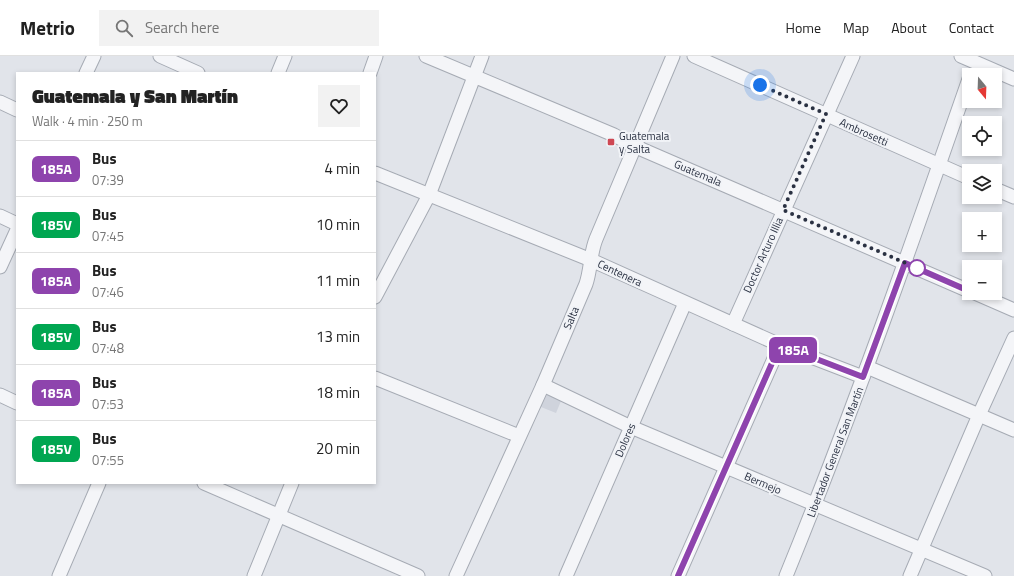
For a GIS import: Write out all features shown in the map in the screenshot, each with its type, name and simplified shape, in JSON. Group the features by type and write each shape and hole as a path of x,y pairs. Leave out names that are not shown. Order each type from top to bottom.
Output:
{"street":[{"path":"86,72 94,56"},
{"path":"160,56 196,72"},
{"path":"278,72 285,56"},
{"path":"370,72 376,56"},
{"name":"Guatemala","path":"426,56 614,135 634,146 962,287"},
{"path":"376,295 429,195 482,56"},
{"name":"Salta","path":"456,576 518,436 543,385 586,284 590,271 594,244 673,56"},
{"name":"Ambrosetti","path":"694,56 962,175"},
{"name":"Doctor Arturo Illia","path":"733,324 853,56"},
{"path":"961,56 977,59 1014,79"},
{"name":"Libertador General San Martín","path":"786,576 815,506 865,372 962,99"},
{"path":"0,102 16,110"},
{"name":"Centenera","path":"376,173 591,260 780,345 865,372 979,415 1014,430"},
{"path":"1002,192 1014,197"},
{"path":"0,216 16,224"},
{"path":"0,267 16,232"},
{"path":"991,300 1014,310"},
{"name":"Dolores","path":"566,576 685,303"},
{"path":"910,576 979,415 1014,338"},
{"path":"678,576 780,345"},
{"path":"376,378 518,436"},
{"name":"Bermejo","path":"543,385 631,427 815,506 985,576"},
{"path":"0,395 16,403"},
{"path":"59,576 99,484"},
{"path":"206,484 418,576"},
{"path":"254,576 292,484"}],"shaded area":[{"path":"545,394 561,401 556,413 536,405"}],"bus line":[{"name":"185A","path":"678,576 780,345 863,377 905,263 962,288"}],"place":[{"name":"Guatemala y Salta","path":"611,142"}],"route":[{"path":"760,85 826,114 783,210 917,268"}]}
